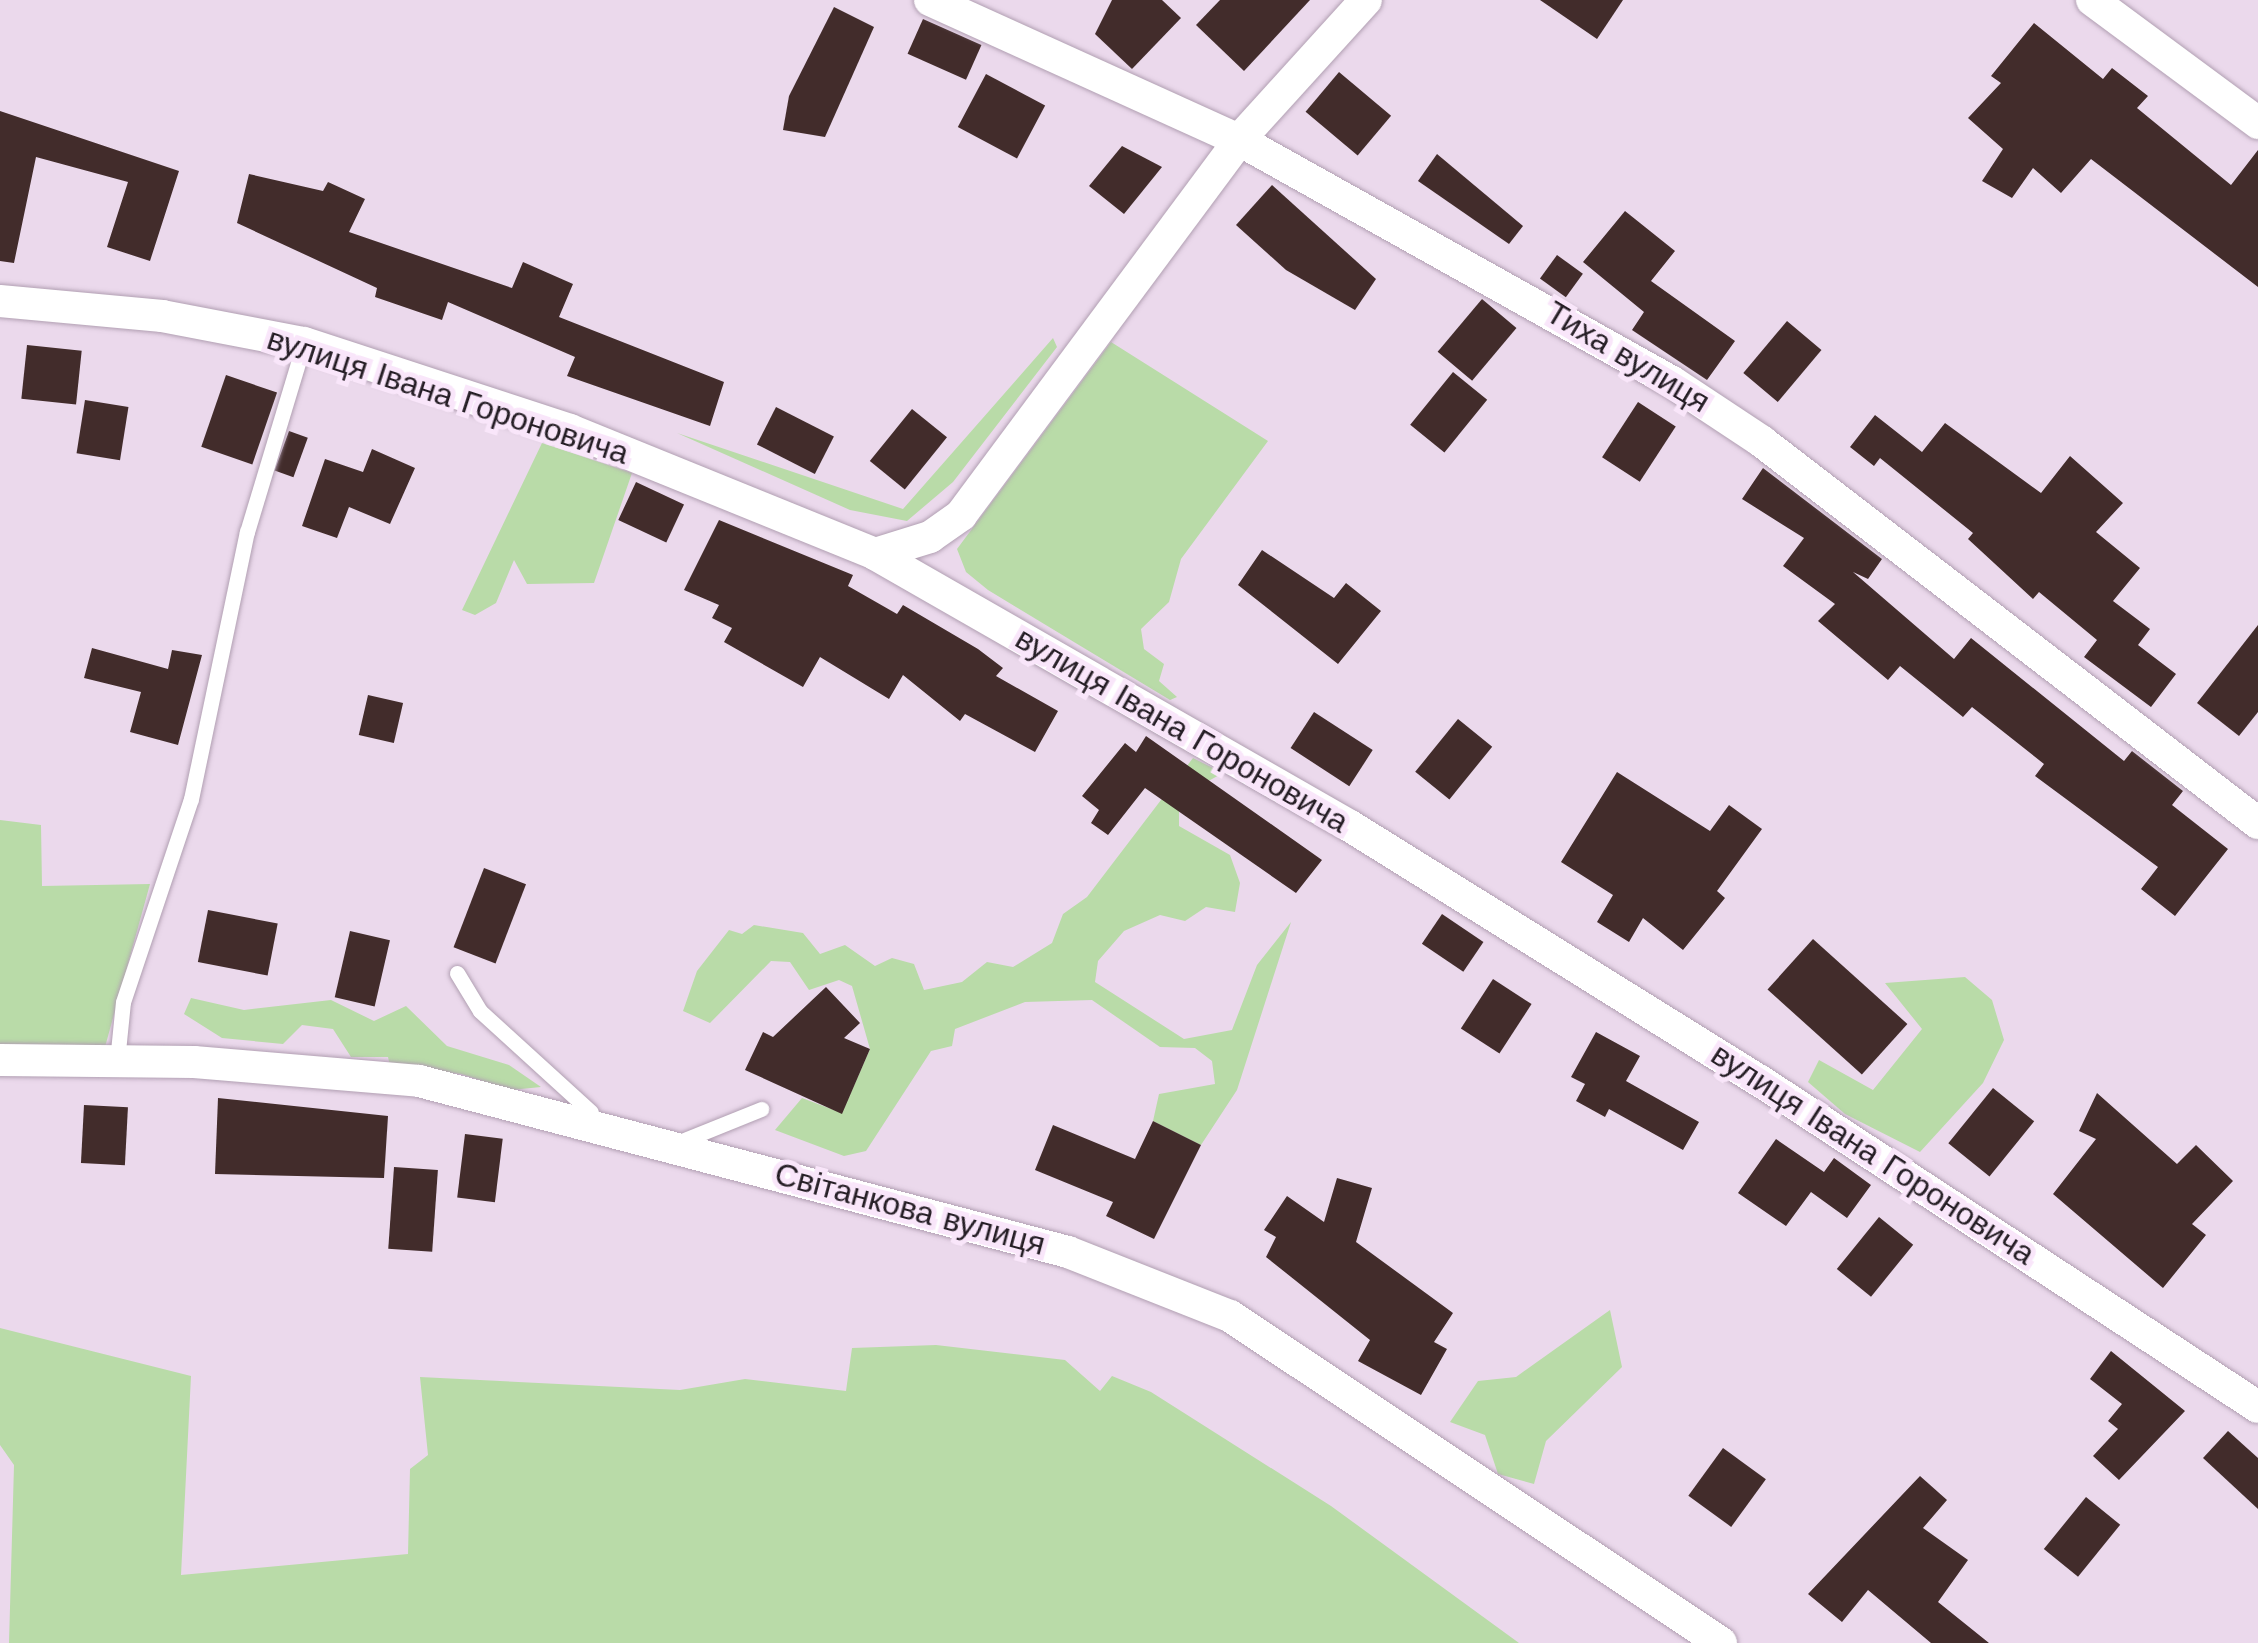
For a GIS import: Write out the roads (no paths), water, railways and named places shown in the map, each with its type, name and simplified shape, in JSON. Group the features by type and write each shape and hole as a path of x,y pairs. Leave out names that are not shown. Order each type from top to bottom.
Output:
{"street":[{"name":"Тиха вулиця","path":"930,0 1239,140 1584,329 1762,441 2258,823"},
{"path":"875,554 930,537 960,515 1239,140 1366,0"},
{"path":"2092,0 2258,123"},
{"name":"вулиця Івана Гороновича","path":"0,301 162,316 304,343 570,430 875,554 1350,826 1760,1081 2258,1406"},
{"name":"Світанкова вулиця","path":"0,1060 117,1062 419,1080 1068,1252 1230,1316 1721,1643"}],"lane":[{"path":"117,1062 123,1002 190,800 247,532 304,343"},
{"path":"457,973 480,1010 576,1106 672,1145 761,1109"}]}
